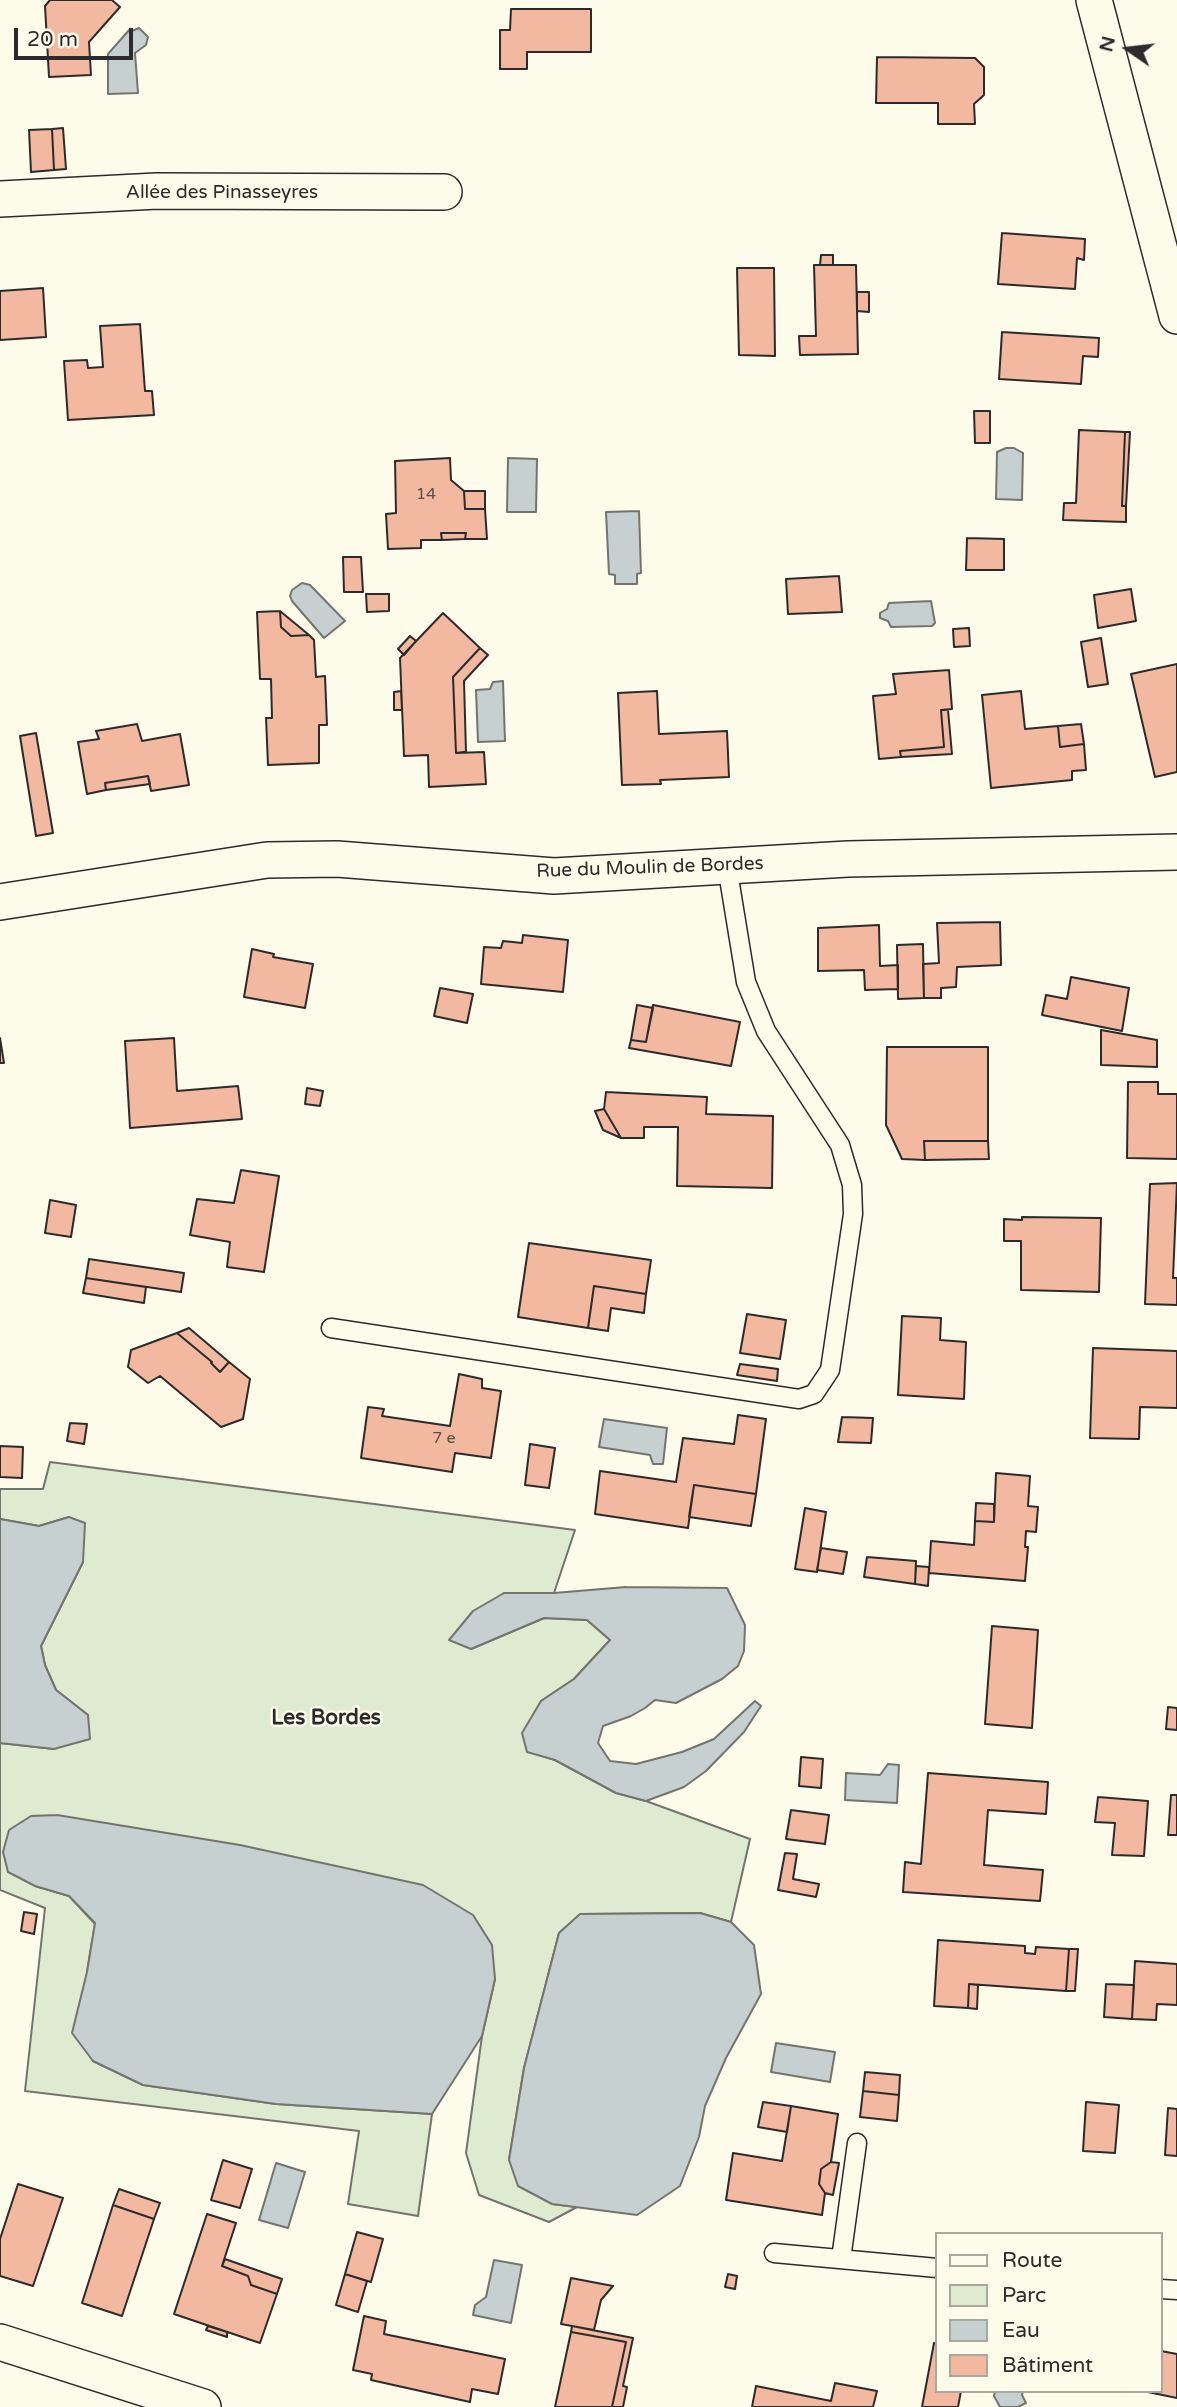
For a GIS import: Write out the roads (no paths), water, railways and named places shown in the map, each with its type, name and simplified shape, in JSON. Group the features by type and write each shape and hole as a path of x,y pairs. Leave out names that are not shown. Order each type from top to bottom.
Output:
{"street":[{"path":"1094,0 1177,316"},
{"name":"Allée des Pinasseyres","path":"0,199 157,191 444,192"},
{"name":"Rue du Moulin de Bordes","path":"0,902 267,860 337,859 554,876 848,859 1177,852"},
{"path":"0,2342 202,2407"}],"lane":[{"path":"331,1328 799,1399 814,1394 830,1370 853,1214 852,1185 840,1146 766,1031 746,982 727,866"},
{"path":"841,2259 857,2143"},
{"path":"774,2253 936,2268"}],"water":[{"path":"139,28 148,37 146,45 135,53 138,93 108,94 108,54 130,29 132,31"},
{"path":"1014,448 1023,453 1022,500 996,499 997,452"},
{"path":"508,458 537,459 536,512 507,512"},
{"path":"639,511 641,573 637,574 637,584 615,584 615,575 609,574 606,512"},
{"path":"302,583 310,585 345,621 324,638 290,596 292,590"},
{"path":"931,601 935,623 932,626 891,627 888,621 880,618 880,613 887,609 889,603"},
{"path":"503,681 505,741 478,742 476,690 490,689 493,682"},
{"path":"604,1419 667,1428 663,1464 653,1464 650,1455 599,1447"},
{"path":"69,1517 85,1523 83,1562 41,1646 45,1665 56,1690 88,1715 90,1739 54,1749 0,1743 0,1519 39,1526"},
{"path":"626,1587 727,1588 745,1625 744,1651 738,1666 722,1679 676,1703 655,1700 631,1716 603,1726 598,1743 610,1761 636,1764 682,1752 714,1739 755,1701 761,1706 744,1732 706,1771 684,1787 646,1801 616,1793 555,1760 527,1752 522,1733 541,1701 574,1679 610,1640 587,1620 544,1618 471,1649 449,1640 473,1611 504,1593 554,1593"},
{"path":"888,1764 899,1765 897,1803 845,1800 846,1773 880,1775"},
{"path":"57,1815 240,1845 423,1885 473,1915 492,1945 495,1979 482,2036 432,2114 276,2104 143,2085 93,2061 72,2033 87,1972 95,1923 69,1896 35,1886 8,1872 3,1852 9,1830 31,1816"},
{"path":"700,1913 731,1922 754,1945 761,1994 726,2058 705,2106 699,2137 680,2186 637,2215 552,2204 518,2186 509,2160 524,2068 559,1933 580,1914"},
{"path":"776,2043 835,2052 830,2082 771,2072"},
{"path":"276,2163 305,2172 288,2228 259,2220"},
{"path":"494,2260 522,2265 511,2323 473,2315 475,2305 486,2297"},
{"path":"995,2393 1022,2393 1026,2403 1018,2407 1000,2407"}],"district":[{"name":"Les Bordes","path":"326,1718"}]}
